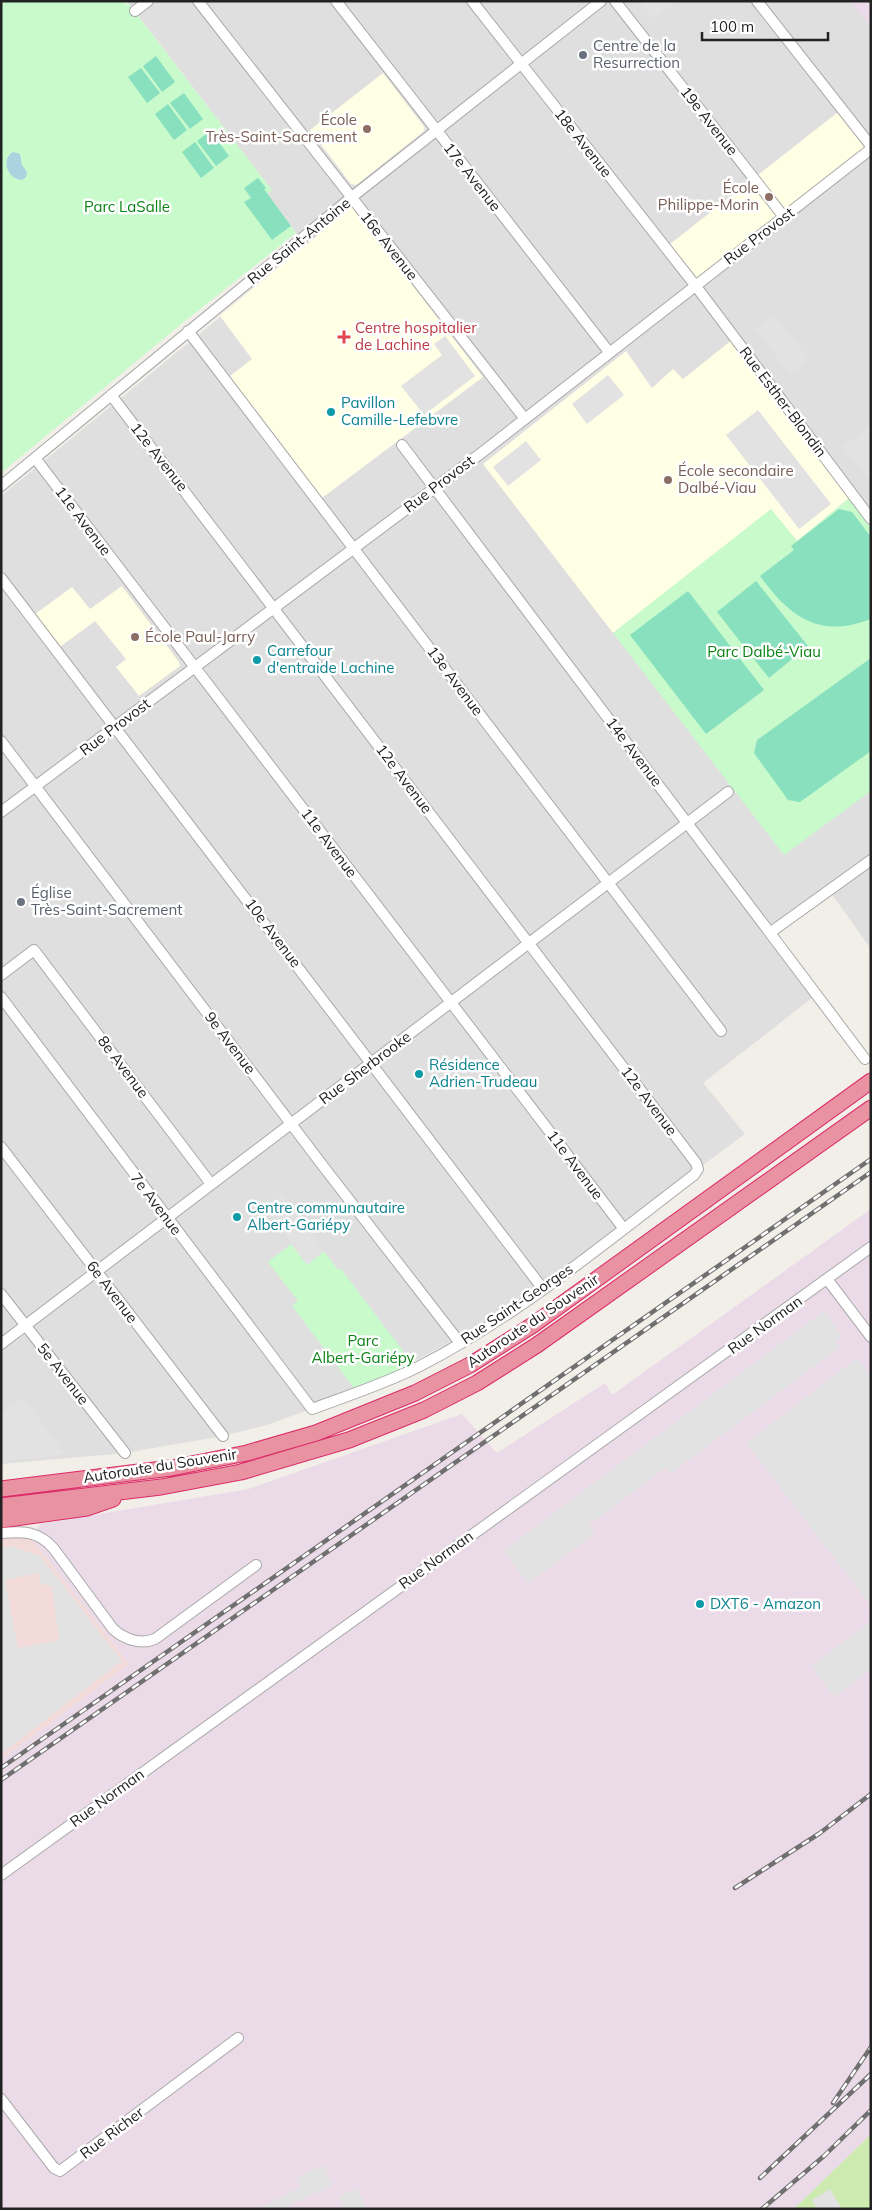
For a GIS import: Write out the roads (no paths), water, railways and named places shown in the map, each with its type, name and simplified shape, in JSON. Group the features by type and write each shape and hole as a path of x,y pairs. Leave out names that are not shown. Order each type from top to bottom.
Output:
{"highway":[{"name":"Autoroute du Souvenir","path":"1,1489 186,1465 271,1446 361,1416 434,1384 486,1355 533,1325 871,1081"},
{"name":"Autoroute du Souvenir","path":"1,1506 138,1490 224,1476 289,1460 383,1427 441,1402 530,1350 871,1108"},
{"path":"779,1174 871,1119"},
{"path":"1,1481 78,1479"},
{"path":"1,1520 87,1508 138,1490"}],"street":[{"path":"135,11 148,1"},
{"name":"16e Avenue","path":"198,1 524,419"},
{"name":"17e Avenue","path":"336,1 609,352"},
{"name":"18e Avenue","path":"472,1 695,285"},
{"name":"Rue Saint-Antoine","path":"1,486 351,198 601,1"},
{"name":"19e Avenue","path":"615,1 784,217"},
{"path":"757,1 871,148"},
{"name":"Rue Provost","path":"1,812 524,419 871,148"},
{"name":"Rue Esther-Blondin","path":"695,285 871,519"},
{"name":"13e Avenue","path":"188,331 721,1032"},
{"name":"12e Avenue","path":"112,395 696,1163"},
{"name":"14e Avenue","path":"402,445 865,1059"},
{"name":"11e Avenue","path":"35,458 624,1229"},
{"name":"10e Avenue","path":"1,578 116,726 543,1289"},
{"name":"9e Avenue","path":"1,742 460,1343"},
{"name":"Rue Sherbrooke","path":"1,1344 728,792"},
{"path":"771,932 870,864"},
{"name":"8e Avenue","path":"1,975 34,950 212,1184"},
{"name":"7e Avenue","path":"1,997 312,1409"},
{"name":"6e Avenue","path":"1,1147 224,1436"},
{"name":"Rue Saint-Georges","path":"312,1409 416,1368 460,1343 543,1289 624,1229 694,1175 698,1169 696,1163"},
{"name":"Rue Norman","path":"1,1875 871,1247"},
{"path":"827,1279 871,1337"},
{"name":"5e Avenue","path":"1,1294 125,1453"},
{"path":"1,1533 25,1532 43,1538 54,1549 113,1629 123,1637 138,1641 155,1639 256,1566"},
{"name":"Rue Richer","path":"1,2099 54,2168 60,2171 238,2038"}],"water":[{"path":"13,152 20,154 22,165 27,172 26,177 22,180 17,179 7,169 7,160"}],"railway":[{"path":"1,1768 871,1159"},
{"path":"1,1780 871,1172"},
{"path":"735,1888 820,1833 871,1794"},
{"path":"833,2103 871,2047"},
{"path":"760,2178 871,2074"},
{"path":"762,2209 824,2156 871,2110"}],"place":[{"name":"Centre de la Resurrection","path":"583,55"},
{"name":"École Très-Saint-Sacrement","path":"367,129"},
{"name":"École Philippe-Morin","path":"769,197"},
{"name":"Centre hospitalier de Lachine","path":"344,337"},
{"name":"Pavillon Camille-Lefebvre","path":"331,412"},
{"name":"École secondaire Dalbé-Viau","path":"668,480"},
{"name":"École Paul-Jarry","path":"135,637"},
{"name":"Carrefour d'entraide Lachine","path":"257,660"},
{"name":"Église Très-Saint-Sacrement","path":"21,902"},
{"name":"Résidence Adrien-Trudeau","path":"419,1074"},
{"name":"Centre communautaire Albert-Gariépy","path":"237,1217"},
{"name":"DXT6 - Amazon","path":"700,1604"}],"park label":[{"name":"Parc LaSalle","path":"127,207"},
{"name":"Parc Dalbé-Viau","path":"764,652"},
{"name":"Parc Albert-Gariépy","path":"363,1350"}]}
